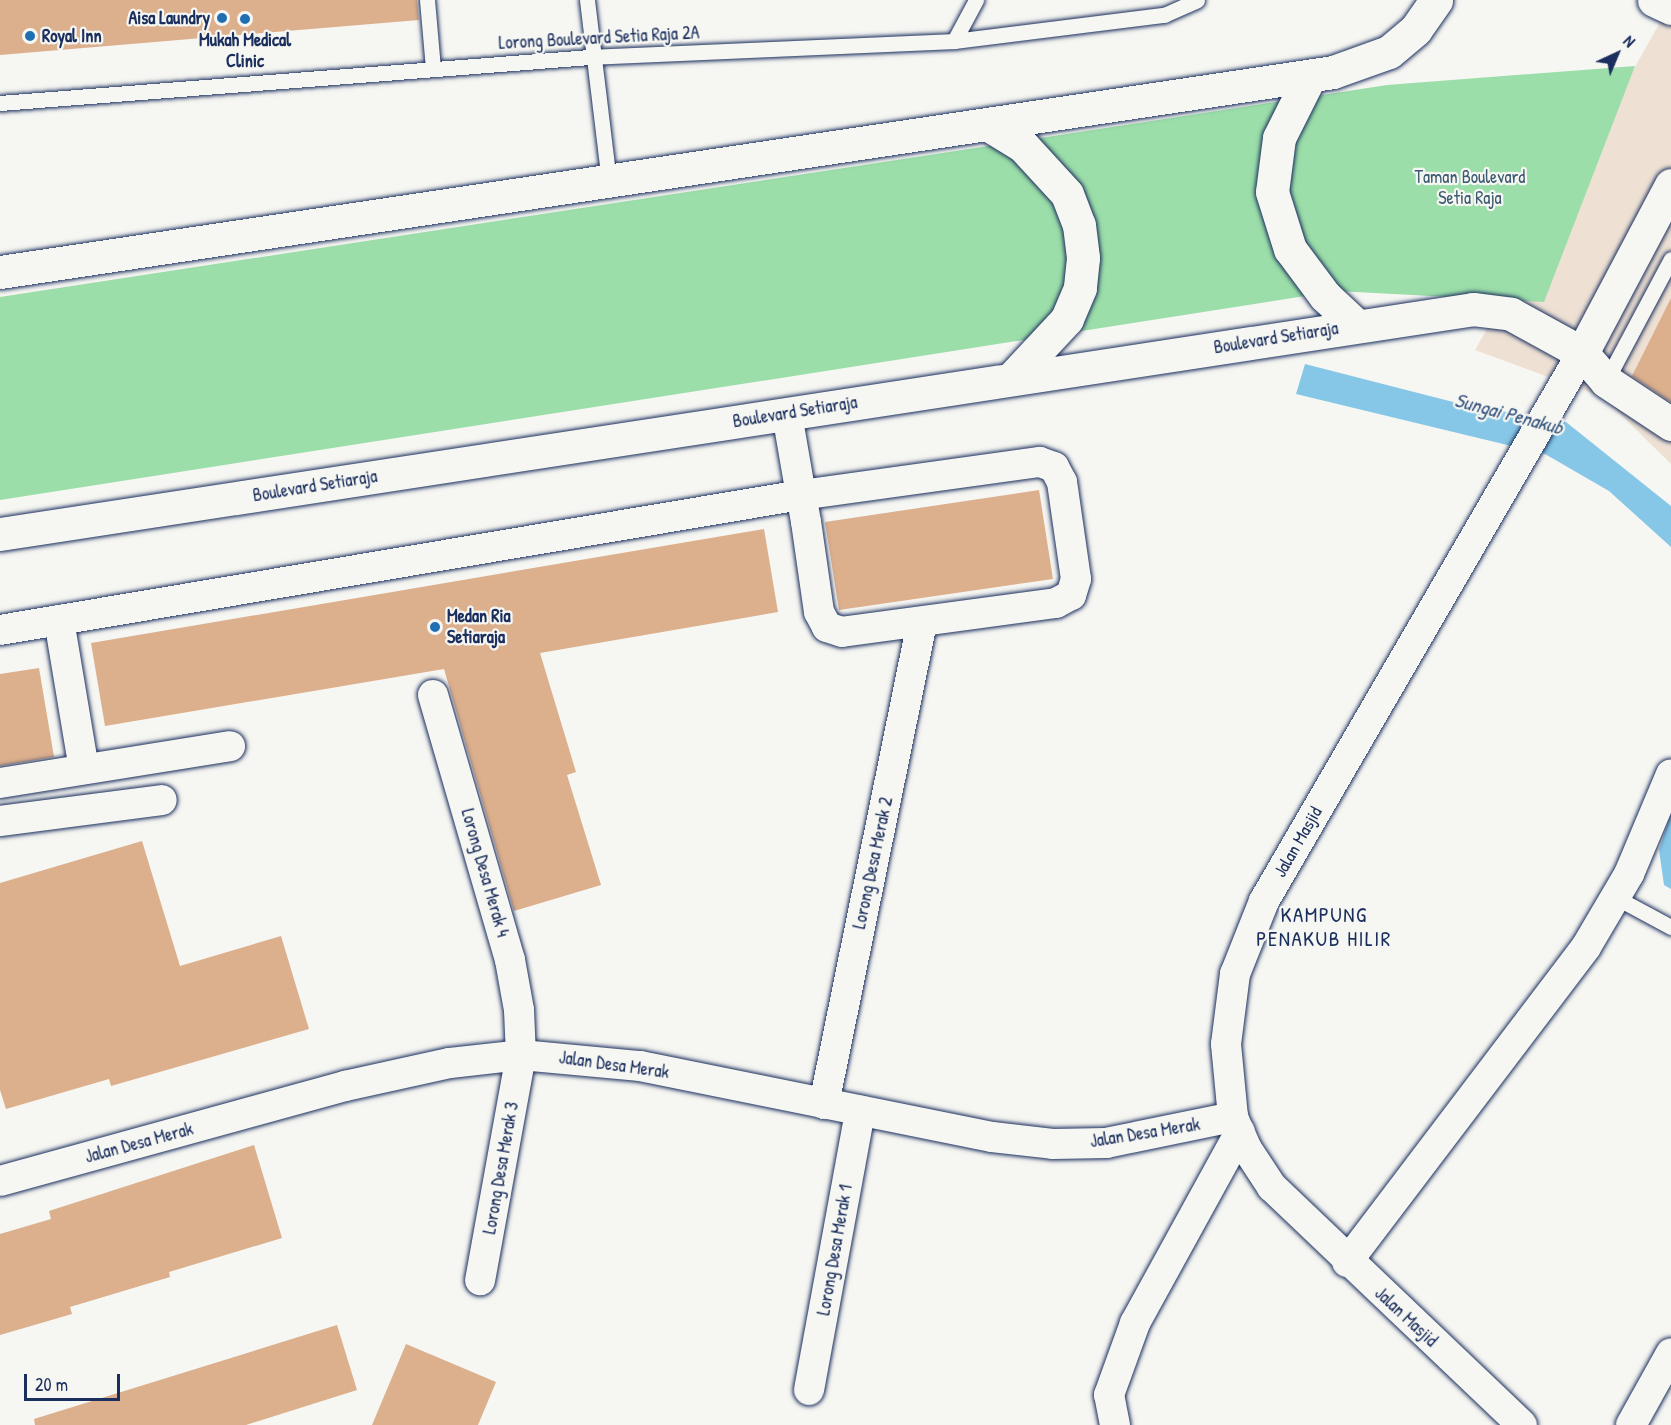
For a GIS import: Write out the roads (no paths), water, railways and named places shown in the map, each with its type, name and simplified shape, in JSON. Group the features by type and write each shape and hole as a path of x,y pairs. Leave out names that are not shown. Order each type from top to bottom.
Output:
{"street":[{"path":"0,272 1310,76 1352,68 1389,52 1416,29 1436,0"},
{"path":"1654,0 1671,9"},
{"path":"1310,76 1279,138 1272,192 1280,225 1295,256 1325,296 1357,326"},
{"path":"987,124 1023,146 1067,194 1079,225 1083,258 1080,288 1067,319 1011,379"},
{"path":"1671,185 1582,353 1606,381 1671,424"},
{"name":"Boulevard Setiaraja","path":"0,534 1357,326 1493,309 1529,322 1582,353"},
{"name":"Jalan Masjid","path":"1522,1425 1347,1262 1272,1187 1237,1124 1226,1081 1229,1007 1249,936 1285,863 1582,353"},
{"path":"0,630 801,495 1040,462 1054,467 1062,482 1076,579 1071,595 1056,603 922,622 842,632 827,627 819,612 801,495 787,414"},
{"path":"59,620 84,769"},
{"name":"Lorong Desa Merak 2","path":"824,1104 922,622"},
{"name":"Lorong Desa Merak 4","path":"433,695 510,960 519,1010 520,1055"},
{"path":"0,783 230,746"},
{"path":"1347,1262 1527,1028 1615,897 1671,774"},
{"path":"0,821 162,800"},
{"name":"Jalan Desa Merak","path":"0,1181 345,1086 450,1063 520,1055 640,1066 992,1137 1053,1144 1106,1143 1237,1124"},
{"name":"Lorong Desa Merak 3","path":"480,1280 520,1055"},
{"name":"Lorong Desa Merak 1","path":"809,1390 860,1111"},
{"path":"1115,1425 1109,1395 1135,1323 1237,1124"},
{"path":"1630,1420 1671,1353"}],"lane":[{"path":"427,0 433,69"},
{"path":"587,0 590,57 609,181"},
{"path":"954,41 976,0"},
{"name":"Lorong Boulevard Setia Raja 2A","path":"0,104 590,57 954,41 1164,15 1197,0"},
{"path":"1606,381 1671,259"},
{"path":"1615,897 1671,927"}],"water":[{"name":"Sungai Penakub","path":"1305,364 1461,404 1566,422 1671,506 1671,547 1609,491 1545,454 1296,394"},
{"path":"1671,813 1671,889 1664,885 1659,850"}],"place":[{"name":"Aisa Laundry","path":"222,18"},
{"name":"Mukah Medical Clinic","path":"245,19"},
{"name":"Royal Inn","path":"30,36"},
{"name":"Medan Ria Setiaraja","path":"435,627"}],"district":[{"name":"KAMPUNG PENAKUB HILIR","path":"1324,927"}],"park label":[{"name":"Taman Boulevard Setia Raja","path":"1470,188"}]}
